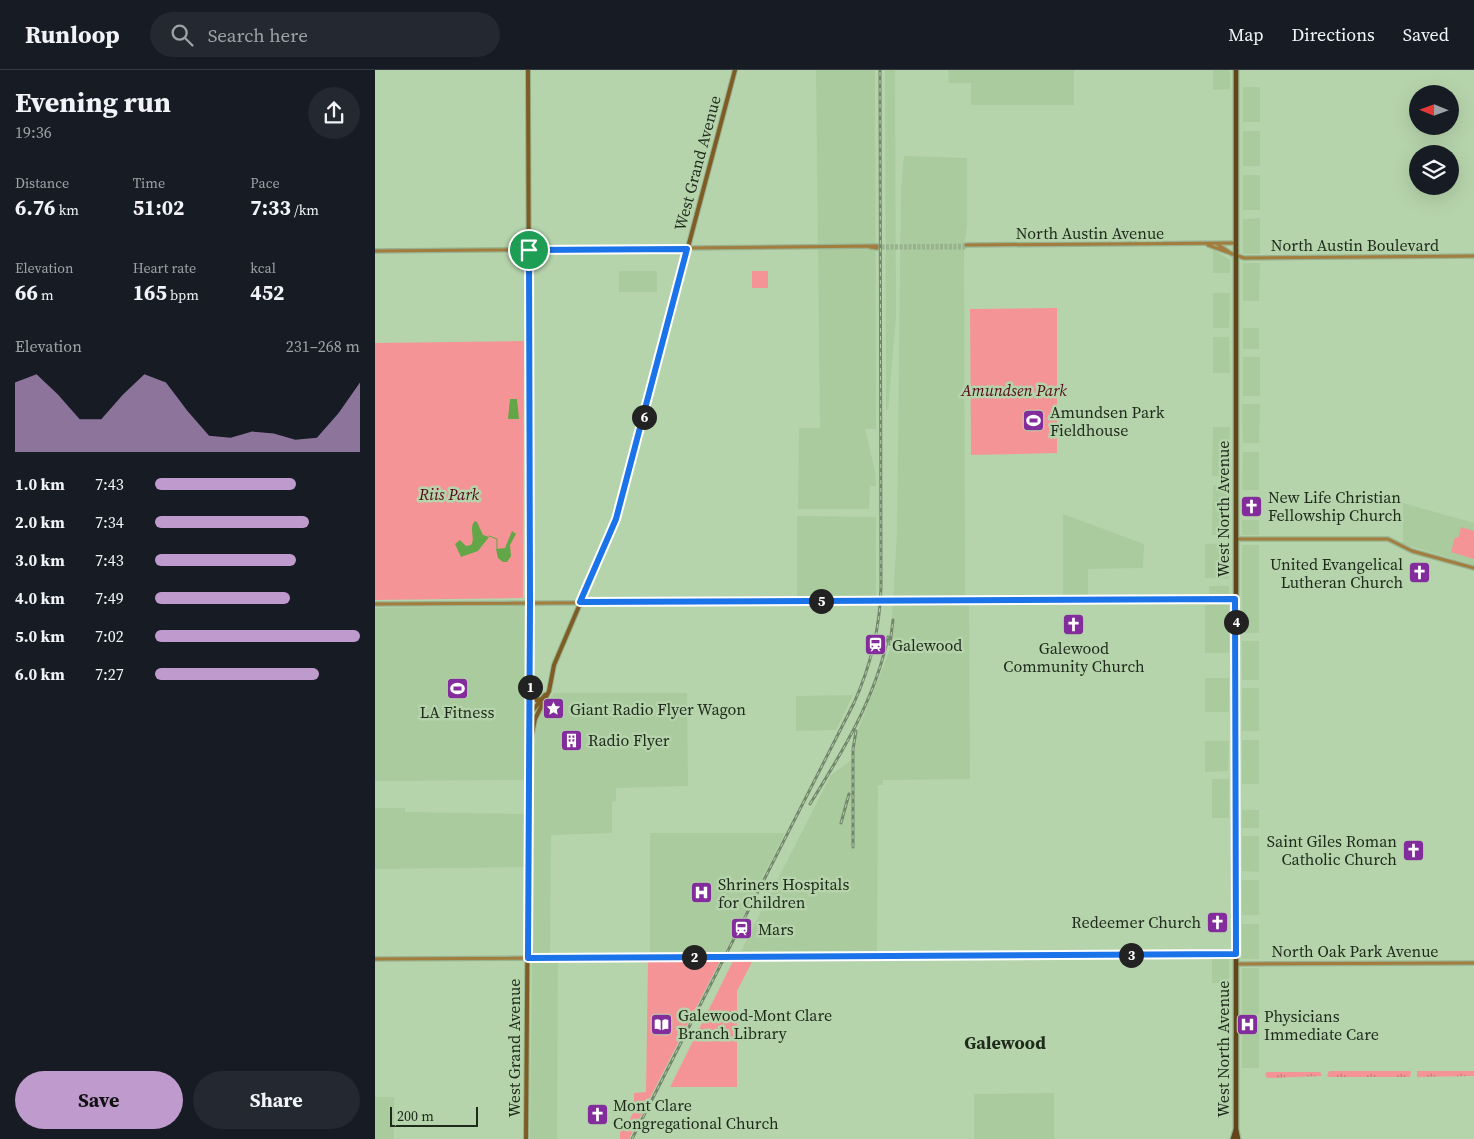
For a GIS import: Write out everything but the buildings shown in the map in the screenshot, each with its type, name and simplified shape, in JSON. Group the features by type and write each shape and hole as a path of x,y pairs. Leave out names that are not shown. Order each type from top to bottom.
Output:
{"main road":[{"name":"West Grand Avenue","path":"526,1139 530,694 528,70"},
{"name":"West Grand Avenue","path":"529,746 535,719 549,692 554,665 616,519 735,70"},
{"name":"West North Avenue","path":"1236,70 1236,243 1234,255 1236,1129 1238,1139"},
{"path":"529,715 549,692"},
{"path":"530,694 536,700 542,699"},
{"name":"West North Avenue","path":"1233,1139 1236,1129"}],"street":[{"name":"North Austin Avenue","path":"966,246 1208,245 1236,243"},
{"path":"1216,244 1234,255"},
{"name":"North Austin Avenue","path":"1208,245 1234,255"},
{"path":"375,251 877,247"},
{"name":"North Austin Boulevard","path":"1234,255 1244,258 1474,256"},
{"path":"1236,539 1388,539 1412,551 1474,568"},
{"path":"375,604 1235,599"},
{"path":"375,959 1236,954"},
{"name":"North Oak Park Avenue","path":"1236,964 1474,963"}],"shaded area":[{"path":"816,70 875,70 876,429 865,429 875,471 876,486 870,486 869,509 798,509 799,428 820,428"},
{"path":"885,70 895,70 896,316 888,410 886,410"},
{"path":"948,70 1074,70 1074,105 971,105 971,83 949,83"},
{"path":"1213,70 1230,70 1230,89 1213,90"},
{"path":"1243,87 1260,87 1260,122 1243,122"},
{"path":"1243,131 1260,131 1260,166 1243,166"},
{"path":"904,156 967,158 967,225 964,249 965,597 969,598 970,779 883,780 883,785 878,785 877,951 741,951 831,775 854,758 855,737 890,650 897,533 901,187"},
{"path":"1243,175 1260,175 1260,210 1243,210"},
{"path":"1260,218 1260,254 1243,254 1243,219"},
{"path":"1213,249 1230,260 1230,273 1213,273"},
{"path":"1243,263 1260,263 1259,301 1243,301"},
{"path":"619,271 657,271 657,292 619,292"},
{"path":"1213,293 1230,293 1229,328 1213,328"},
{"path":"1243,328 1259,328 1259,349 1243,349"},
{"path":"1213,337 1229,337 1230,373 1213,373"},
{"path":"1243,357 1260,357 1260,396 1243,396"},
{"path":"510,399 517,399 519,419 508,419"},
{"path":"1242,404 1260,404 1259,443 1243,443"},
{"path":"1213,427 1230,427 1229,476 1212,476"},
{"path":"1243,452 1259,452 1259,490 1242,490"},
{"path":"1229,484 1230,535 1212,535 1213,485"},
{"path":"1403,503 1474,523 1474,565 1403,544"},
{"path":"1063,514 1144,544 1143,568 1088,569 1088,595 1063,595"},
{"path":"797,516 876,517 876,598 797,599"},
{"path":"1242,520 1259,520 1259,535 1242,535"},
{"path":"475,521 483,535 489,537 478,551 461,557 455,544 460,540 466,546 471,545 473,539 472,527"},
{"path":"512,531 516,534 510,545 511,556 507,562 503,562 498,558 496,549 505,548"},
{"path":"1229,543 1229,579 1205,578 1205,544"},
{"path":"1242,545 1259,545 1259,633 1242,633"},
{"path":"1209,586 1229,586 1229,594 1209,594"},
{"path":"1205,605 1229,605 1229,653 1205,653"},
{"path":"524,606 525,780 375,781 375,608"},
{"path":"1242,641 1259,641 1259,680 1242,680"},
{"path":"1205,678 1229,678 1229,712 1205,712"},
{"path":"1242,688 1259,688 1259,731 1242,731"},
{"path":"554,693 687,693 688,786 616,788 616,801 612,802 612,833 551,835 550,956 558,956 557,1139 530,1139 535,727 543,707"},
{"path":"853,695 836,730 796,731 796,696"},
{"path":"1242,740 1259,740 1259,784 1242,784"},
{"path":"1205,741 1229,741 1228,771 1205,772"},
{"path":"1212,779 1229,779 1229,818 1212,818"},
{"path":"375,808 405,808 405,812 525,814 525,867 375,869"},
{"path":"1242,810 1259,810 1259,828 1242,828"},
{"name":"Shriners Hospitals for Children","path":"650,833 785,833 725,952 650,952"},
{"path":"1242,836 1259,836 1259,872 1242,871"},
{"path":"1242,880 1259,880 1259,915 1242,915"},
{"path":"1242,924 1259,924 1259,959 1242,959"},
{"path":"1212,959 1229,959 1229,983 1212,983"},
{"path":"1242,968 1259,968 1259,1014 1242,1014"},
{"path":"1242,1022 1259,1022 1259,1068 1242,1068"},
{"path":"1054,1093 1054,1139 974,1139 974,1094"},
{"path":"375,1097 394,1097 394,1139 375,1139"}],"green space":[{"path":"752,271 768,271 768,288 752,288"},
{"name":"Amundsen Park","path":"1057,308 1057,453 971,455 970,309"},
{"name":"Riis Park","path":"524,341 523,598 375,600 375,343"},
{"path":"1461,527 1474,531 1474,559 1451,552 1455,537 1458,538"},
{"path":"720,961 629,1139 620,1139 620,1125 627,1125 634,1111 634,1093 646,1092 648,962"},
{"path":"733,961 752,962 737,991 737,1087 670,1087"},
{"path":"1329,1071 1411,1072 1410,1077 1329,1077 1327,1076"},
{"path":"1417,1071 1474,1071 1474,1076 1417,1077"},
{"path":"1267,1072 1320,1072 1322,1076 1267,1078 1265,1074"}],"waterway":[{"path":"489,536 497,539 497,549"}],"tunnel":[{"path":"877,246 966,245"},
{"path":"877,248 966,248"}],"railway":[{"path":"632,1139 854,703 874,646 879,617 881,587 880,70"},
{"path":"890,644 893,620"},
{"path":"810,804 857,724 875,682 888,637"},
{"path":"853,847 853,749 856,731"},
{"path":"841,823 849,794"}],"place":[{"name":"Amundsen Park Fieldhouse","path":"1034,421"},
{"name":"New Life Christian Fellowship Church","path":"1252,506"},
{"name":"United Evangelical Lutheran Church","path":"1419,573"},
{"name":"Galewood Community Church","path":"1074,624"},
{"name":"Galewood","path":"876,645"},
{"name":"LA Fitness","path":"457,688"},
{"name":"Giant Radio Flyer Wagon","path":"554,709"},
{"name":"Radio Flyer","path":"572,740"},
{"name":"Saint Giles Roman Catholic Church","path":"1413,850"},
{"name":"Shriners Hospitals for Children","path":"702,893"},
{"name":"Redeemer Church","path":"1217,922"},
{"name":"Mars","path":"742,929"},
{"name":"Galewood-Mont Clare Branch Library","path":"662,1024"},
{"name":"Physicians Immediate Care","path":"1248,1025"},
{"name":"Mont Clare Congregational Church","path":"597,1114"}],"district":[{"name":"Galewood","path":"1005,1042"}],"route":[{"path":"687,249 616,519 580,602 1235,599 1236,954 528,958 529,250 687,249"}]}
